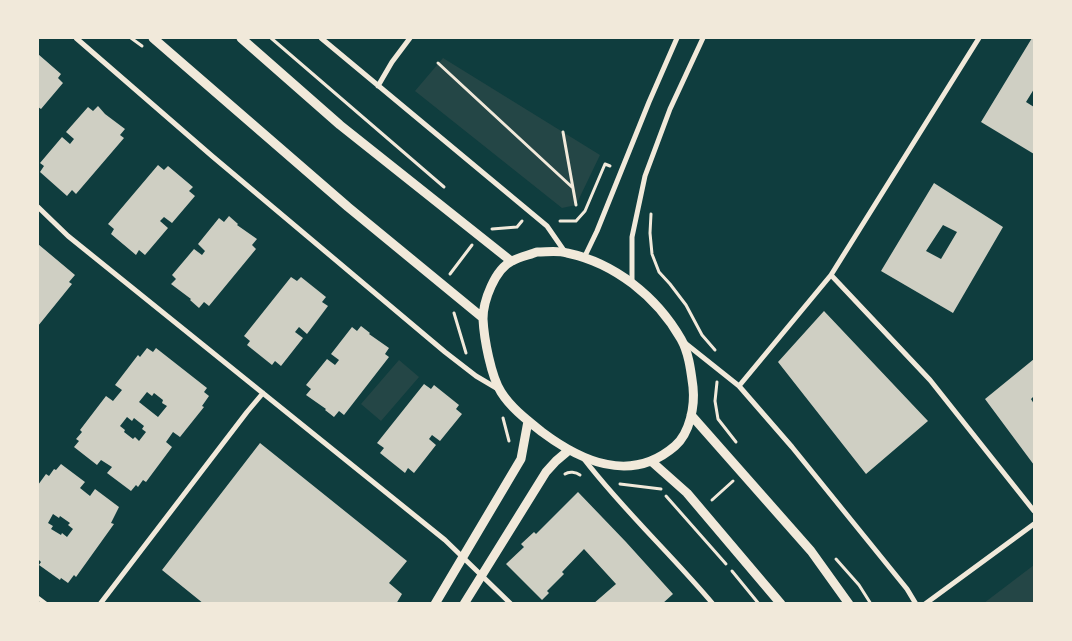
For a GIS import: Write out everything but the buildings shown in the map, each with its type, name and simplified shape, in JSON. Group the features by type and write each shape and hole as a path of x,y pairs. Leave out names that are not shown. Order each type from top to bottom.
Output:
{"street":[{"path":"76,38 235,175 470,372 501,392 528,421 569,450 584,458 609,465 630,466 651,461 670,450 682,440 691,415 694,397 692,379 682,340"},
{"path":"153,38 348,207 483,318"},
{"path":"241,38 340,125 511,261"},
{"path":"321,38 547,226 566,252"},
{"path":"378,86 392,62 410,38"},
{"path":"584,258 677,38"},
{"path":"632,282 632,236 646,171 670,109 703,38"},
{"path":"739,386 831,275 979,38"},
{"path":"38,207 68,236 445,540 511,604"},
{"path":"501,392 490,364 483,318 488,293 497,276 511,261 537,252 566,252 605,266 632,282 659,308 682,340 739,386 792,447 907,589 916,604"},
{"path":"831,275 930,380 1034,511"},
{"path":"100,604 263,393"},
{"path":"691,415 811,551 849,604"},
{"path":"435,604 521,458 528,421"},
{"path":"464,604 548,470 569,450"},
{"path":"584,458 604,485 713,604"},
{"path":"651,461 687,493 781,604"},
{"path":"925,604 1034,524"},
{"path":"38,598 46,604"}],"path":[{"path":"131,38 146,50"},
{"path":"438,64 573,188"},
{"path":"563,132 576,205"},
{"path":"442,284 479,236"},
{"path":"448,308 456,315 470,372"},
{"path":"499,410 511,447 522,453"},
{"path":"548,470 560,479 567,473 576,472 595,489 604,485 623,484 660,489 758,604"},
{"path":"689,521 742,472"}],"shaded area":[{"path":"443,58 600,155 576,205 562,208 415,91"},
{"path":"399,360 419,377 381,421 361,404"},
{"path":"1034,565 1034,603 984,603"}]}
